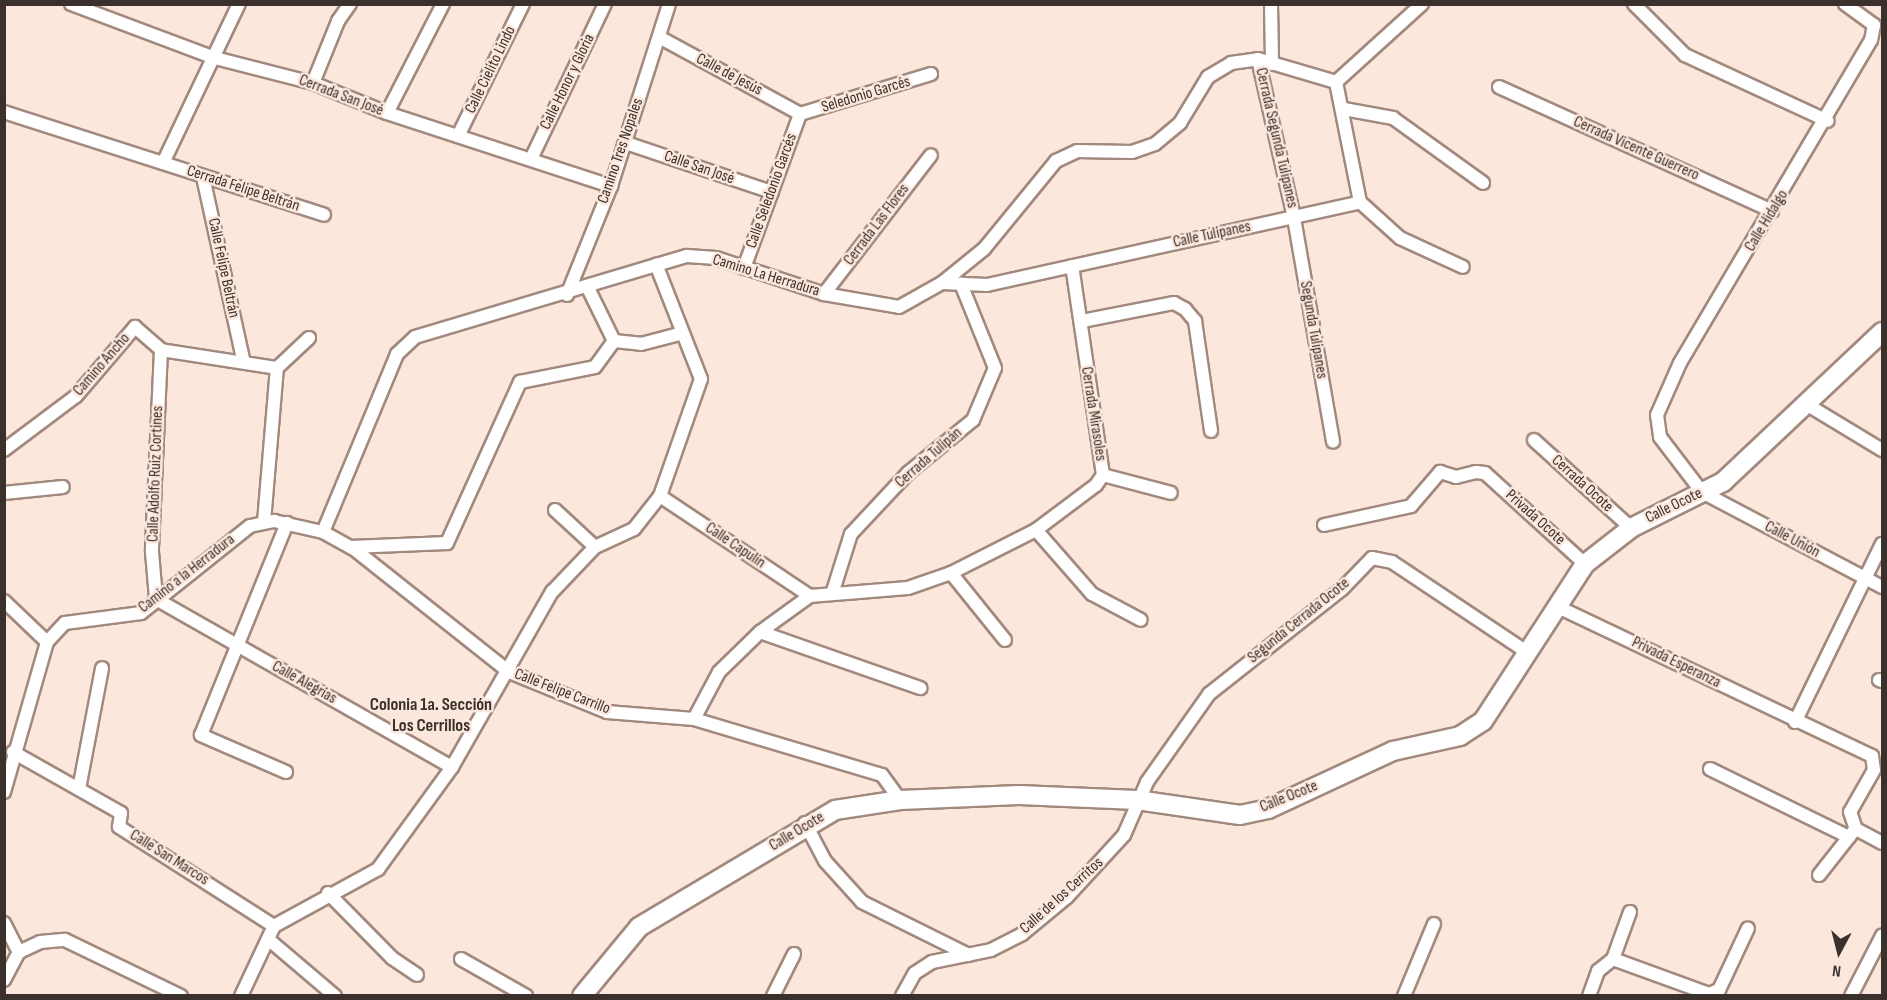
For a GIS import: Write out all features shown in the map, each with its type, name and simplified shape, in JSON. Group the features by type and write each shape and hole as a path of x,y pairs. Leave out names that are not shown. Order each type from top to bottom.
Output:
{"street":[{"name":"Cerrada San José","path":"71,4 215,57 313,83 387,113 611,186"},
{"path":"4,112 163,163 239,4"},
{"path":"313,83 338,21 350,4"},
{"path":"387,113 443,4"},
{"name":"Calle Cielito Lindo","path":"458,136 523,4"},
{"name":"Calle Honor y Gloria","path":"531,159 605,4"},
{"name":"Camino Tres Nopales","path":"567,295 611,186 669,4"},
{"path":"1271,4 1272,64"},
{"path":"1336,82 1422,4"},
{"path":"1634,4 1685,55 1827,120"},
{"name":"Calle Hidalgo","path":"1702,492 1660,437 1658,415 1680,363 1827,120 1871,40 1874,25 1845,4"},
{"name":"Calle de Jesús","path":"659,37 800,114"},
{"path":"1258,59 1336,82"},
{"name":"Cerrada Segunda Tulipanes","path":"1258,59 1293,218"},
{"name":"Camino La Herradura","path":"323,532 397,354 415,337 567,295 687,255 744,268 824,294 899,307 942,284 1017,214 1056,161 1077,151 1132,152 1155,144 1179,123 1208,77 1231,63 1258,59"},
{"name":"Seledonio Garcés","path":"800,114 931,75"},
{"path":"1336,82 1344,109 1360,202 1400,238 1463,267"},
{"name":"Cerrada Vicente Guerrero","path":"1499,87 1773,211"},
{"path":"1344,109 1393,118 1482,183"},
{"name":"Calle Seledonio Garcés","path":"744,268 800,114"},
{"name":"Calle San José","path":"626,143 772,192"},
{"name":"Cerrada Las Flores","path":"824,294 930,155"},
{"name":"Cerrada Felipe Beltrán","path":"163,163 324,215"},
{"name":"Calle Felipe Beltrán","path":"203,177 243,358"},
{"name":"Calle Tulipanes","path":"942,284 987,285 1360,202"},
{"name":"Segunda Tulipanes","path":"1293,218 1333,442"},
{"path":"241,996 274,926 328,893 378,869 452,767 552,592 595,547 634,529 660,496 701,379 656,264"},
{"name":"Cerrada Mirasoles","path":"810,596 833,591 908,588 951,573 1036,530 1103,475 1082,321 1072,266"},
{"name":"Cerrada Tulipán","path":"833,591 851,534 908,474 973,420 986,389 994,368 961,284"},
{"path":"588,288 615,341"},
{"path":"1082,321 1174,303 1185,309 1195,321 1211,432"},
{"name":"Camino Ancho","path":"4,450 76,396 135,327 161,350"},
{"path":"615,341 640,344 683,333"},
{"path":"286,772 201,735 237,645 275,522 277,368 309,338"},
{"path":"351,547 447,543 520,382 595,367 615,341"},
{"name":"Calle Ocote","path":"582,996 639,927 720,883 805,823 835,810 900,800 1019,795 1137,800 1240,815 1268,808 1393,751 1460,736 1483,721 1585,564 1631,528 1702,492 1741,467 1806,404 1878,342"},
{"path":"161,350 243,358 277,368"},
{"name":"Calle Adolfo Ruiz Cortines","path":"156,598 152,552 161,350"},
{"path":"1806,404 1882,450"},
{"name":"Cerrada Ocote","path":"1534,440 1631,528"},
{"name":"Privada Ocote","path":"1324,525 1410,506 1440,472 1485,473 1585,564"},
{"path":"1103,475 1171,493"},
{"path":"4,493 63,487"},
{"name":"Calle Unión","path":"1702,492 1882,587"},
{"name":"Calle Capulín","path":"660,496 810,596"},
{"path":"555,510 595,547"},
{"path":"275,522 323,532"},
{"name":"Camino a la Herradura","path":"46,642 65,623 123,618 141,613 156,598 241,533 275,522"},
{"path":"1036,530 1092,594 1141,620"},
{"name":"Calle Felipe Carrillo","path":"323,532 351,547 508,672 607,712 694,719 882,775 900,800"},
{"path":"1795,722 1867,580 1882,544"},
{"name":"Segunda Cerrada Ocote","path":"1137,800 1209,694 1342,589 1372,558 1392,562 1527,652"},
{"path":"951,573 1005,640"},
{"path":"694,719 719,672 759,632 810,596"},
{"name":"Calle Alegrías","path":"156,598 452,767"},
{"path":"4,601 46,642 4,792"},
{"name":"Privada Esperanza","path":"1556,606 1795,722 1872,756 1874,770 1850,812 1853,833"},
{"path":"759,632 920,688"},
{"path":"79,789 102,668"},
{"name":"Calle San Marcos","path":"14,752 121,813 119,827 274,926"},
{"path":"1710,769 1853,833 1882,843"},
{"name":"Calle de los Cerritos","path":"902,996 915,973 932,962 969,955 1022,934 1066,897 1113,851 1137,800"},
{"path":"805,823 825,861 862,902 969,955"},
{"path":"1819,875 1853,833"},
{"path":"328,893 392,958 417,975"},
{"path":"1589,996 1598,972 1613,959 1630,912"},
{"path":"4,923 19,952"},
{"path":"1404,996 1406,980 1434,924"},
{"path":"1613,959 1709,994 1719,990 1748,928"},
{"path":"1851,996 1882,936"},
{"path":"268,939 335,996"},
{"path":"4,980 19,952 40,942 65,940 181,996"},
{"path":"772,996 794,954"},
{"path":"460,959 526,996"}],"district":[{"name":"Colonia 1a. Sección Los Cerrillos","path":"431,716"}]}
